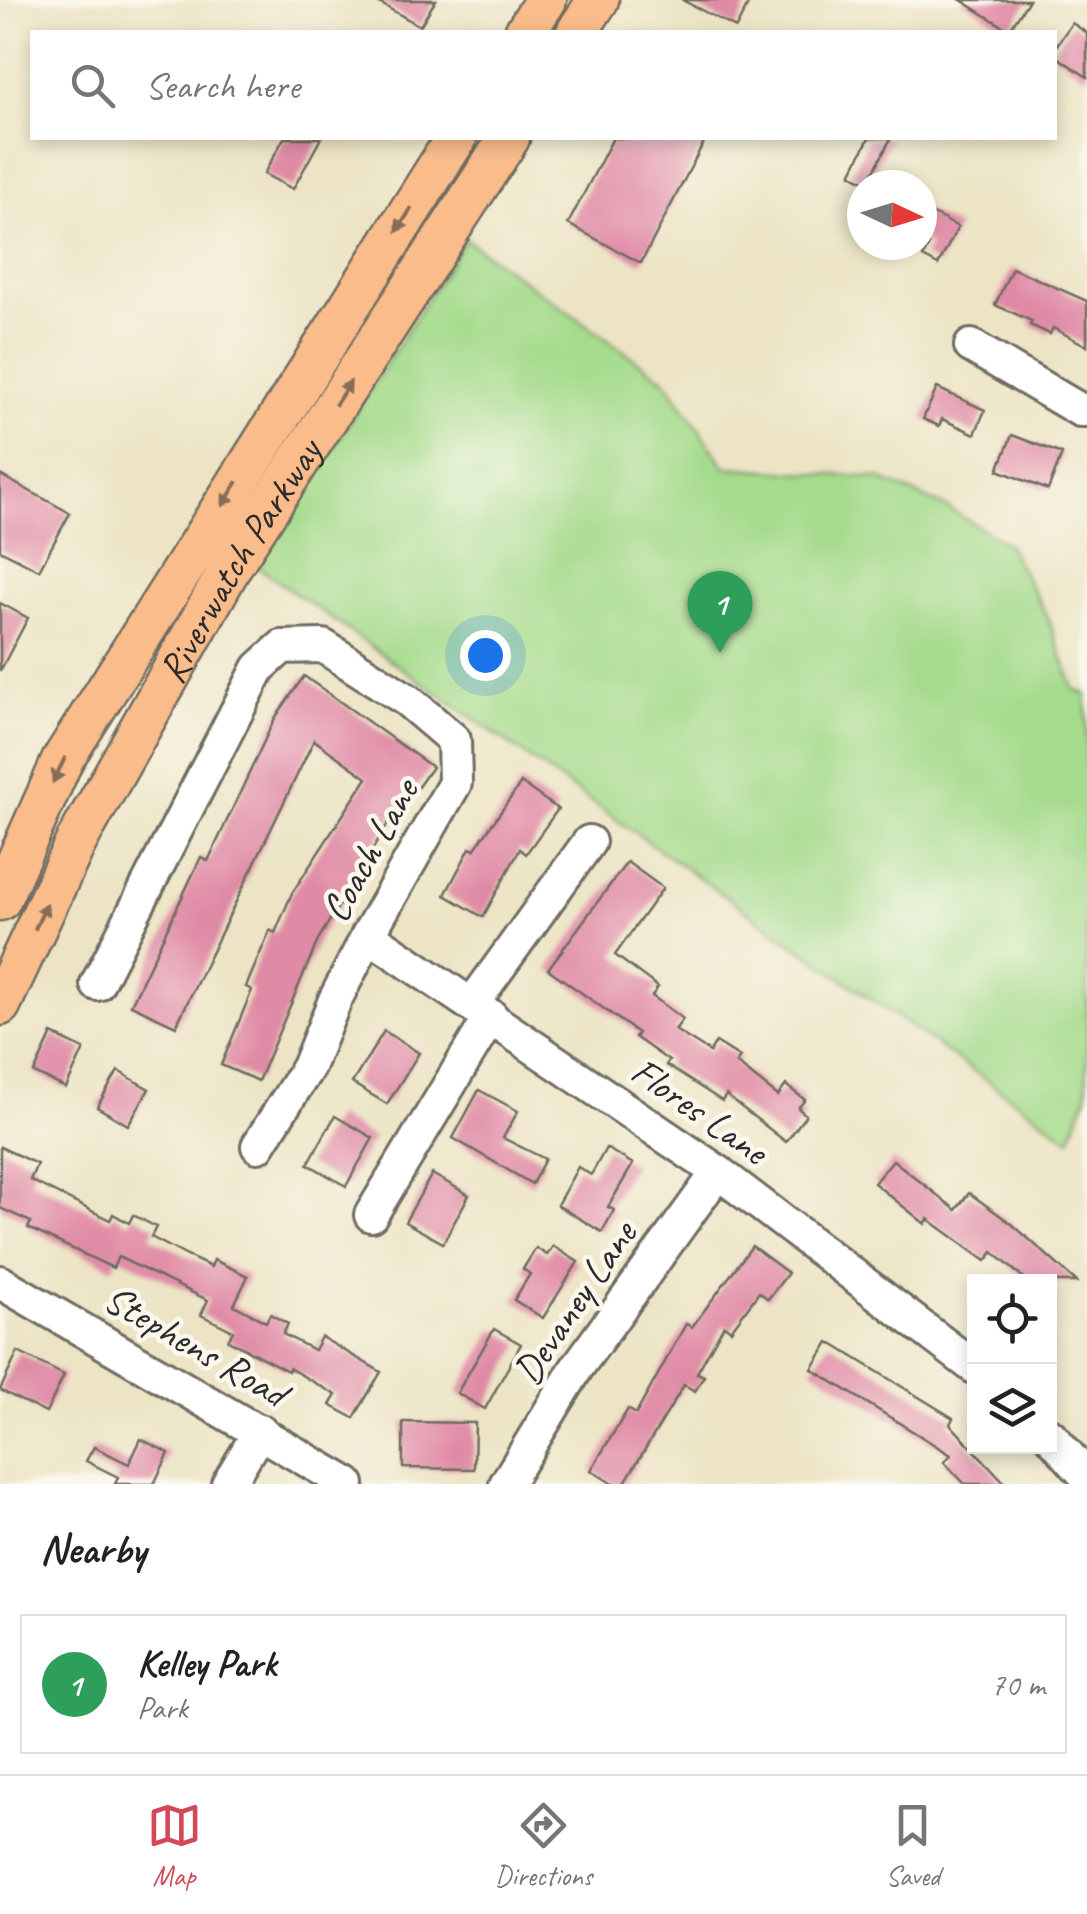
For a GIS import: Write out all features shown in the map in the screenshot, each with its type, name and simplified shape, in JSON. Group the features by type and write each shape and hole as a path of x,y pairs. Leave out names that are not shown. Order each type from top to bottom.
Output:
{"main road":[{"path":"526,30 546,0"},
{"path":"578,30 598,0"},
{"name":"Riverwatch Parkway","path":"0,900 63,760 455,140"},
{"name":"Riverwatch Parkway","path":"0,1004 76,842 233,564 508,140"}],"street":[{"path":"970,346 1080,410 1087,410"},
{"name":"Coach Lane","path":"97,984 259,668 282,647 323,646 407,700 454,740 456,783 368,935 335,1000 308,1068 258,1146"},
{"path":"371,1216 482,1010 589,842"},
{"name":"Flores Lane","path":"368,935 718,1172 970,1364"},
{"name":"Devaney Lane","path":"506,1484 576,1369 718,1172"},
{"name":"Stephens Road","path":"0,1282 348,1484"},
{"path":"228,1484 260,1431"},
{"path":"1057,1444 1087,1478"}],"green space":[{"path":"465,239 666,381 725,467 878,478 946,507 1007,544 1047,616 1074,689 1087,695 1087,1095 1070,1139 258,567"}],"building":[{"path":"374,0 436,0 420,26"},
{"path":"682,0 750,0 736,28"},
{"path":"961,0 1029,0 1009,30"},
{"path":"1072,23 1087,33 1087,77 1057,57 1057,45"},
{"path":"283,140 320,140 293,189 264,174"},
{"path":"612,140 705,140 641,263 568,224"},
{"path":"868,140 890,140 875,170 853,170"},
{"path":"937,216 958,227 938,265 929,260 937,260"},
{"path":"1012,268 1087,301 1087,346 1053,328 1050,334 1030,325 1032,321 995,305"},
{"path":"937,388 985,410 975,434 942,419 939,426 923,419"},
{"path":"1012,435 1062,454 1048,490 998,470"},
{"path":"0,475 70,513 39,570 0,550"},
{"path":"0,603 28,618 0,671"},
{"path":"304,676 432,767 405,805 401,802 319,938 258,1081 221,1065 252,990 246,987 270,930 275,933 292,893 367,778 314,740 176,1026 131,1005 201,857 208,861 275,718"},
{"path":"521,783 558,809 526,854 520,849 483,917 445,895 470,848 474,850"},
{"path":"627,862 663,888 615,955 658,987 652,996 683,1019 675,1030 710,1052 716,1042 740,1057 736,1063 778,1096 786,1085 805,1100 798,1108 806,1115 786,1142 726,1095 722,1101 666,1065 669,1061 635,1037 638,1033 548,969"},
{"path":"384,1031 419,1053 387,1104 352,1083"},
{"path":"52,1034 84,1049 66,1088 34,1073"},
{"path":"118,1071 149,1089 128,1125 97,1107"},
{"path":"479,1090 518,1111 503,1138 545,1159 532,1184 453,1138"},
{"path":"335,1116 373,1138 346,1186 308,1164"},
{"path":"0,1147 37,1164 30,1180 110,1220 113,1214 129,1223 133,1215 156,1227 151,1237 211,1267 214,1260 248,1276 234,1305 266,1322 270,1314 288,1324 283,1334 314,1350 321,1337 381,1372 354,1418 330,1405 336,1395 228,1340 233,1331 201,1315 208,1300 118,1257 113,1268 28,1228 31,1222 0,1208"},
{"path":"606,1148 633,1164 608,1207 614,1210 602,1232 557,1205 578,1167 591,1175"},
{"path":"893,1160 956,1210 969,1193 1012,1224 1077,1282 1057,1282 1057,1274 1019,1274 993,1252 986,1261 928,1219 925,1224 874,1183"},
{"path":"432,1174 469,1195 443,1243 405,1222"},
{"path":"553,1246 578,1262 543,1318 514,1300 530,1274 523,1269 536,1248 547,1255"},
{"path":"752,1246 788,1273 768,1299 759,1292 731,1330 724,1325 697,1373 704,1376 695,1391 684,1385 624,1484 613,1484 591,1470 628,1409 636,1414 686,1324 692,1327"},
{"path":"494,1329 521,1344 485,1409 457,1393"},
{"path":"829,1342 953,1418 950,1424 967,1442 967,1454 978,1454 1006,1484 965,1484 944,1462 951,1455 812,1369"},
{"path":"18,1352 64,1375 46,1413 0,1390"},
{"path":"403,1422 475,1423 474,1469 403,1468"},
{"path":"141,1439 169,1453 154,1484 115,1484 118,1477 86,1461 94,1447 129,1464"}],"place":[{"name":"Kelley Park","path":"720,653"}]}
